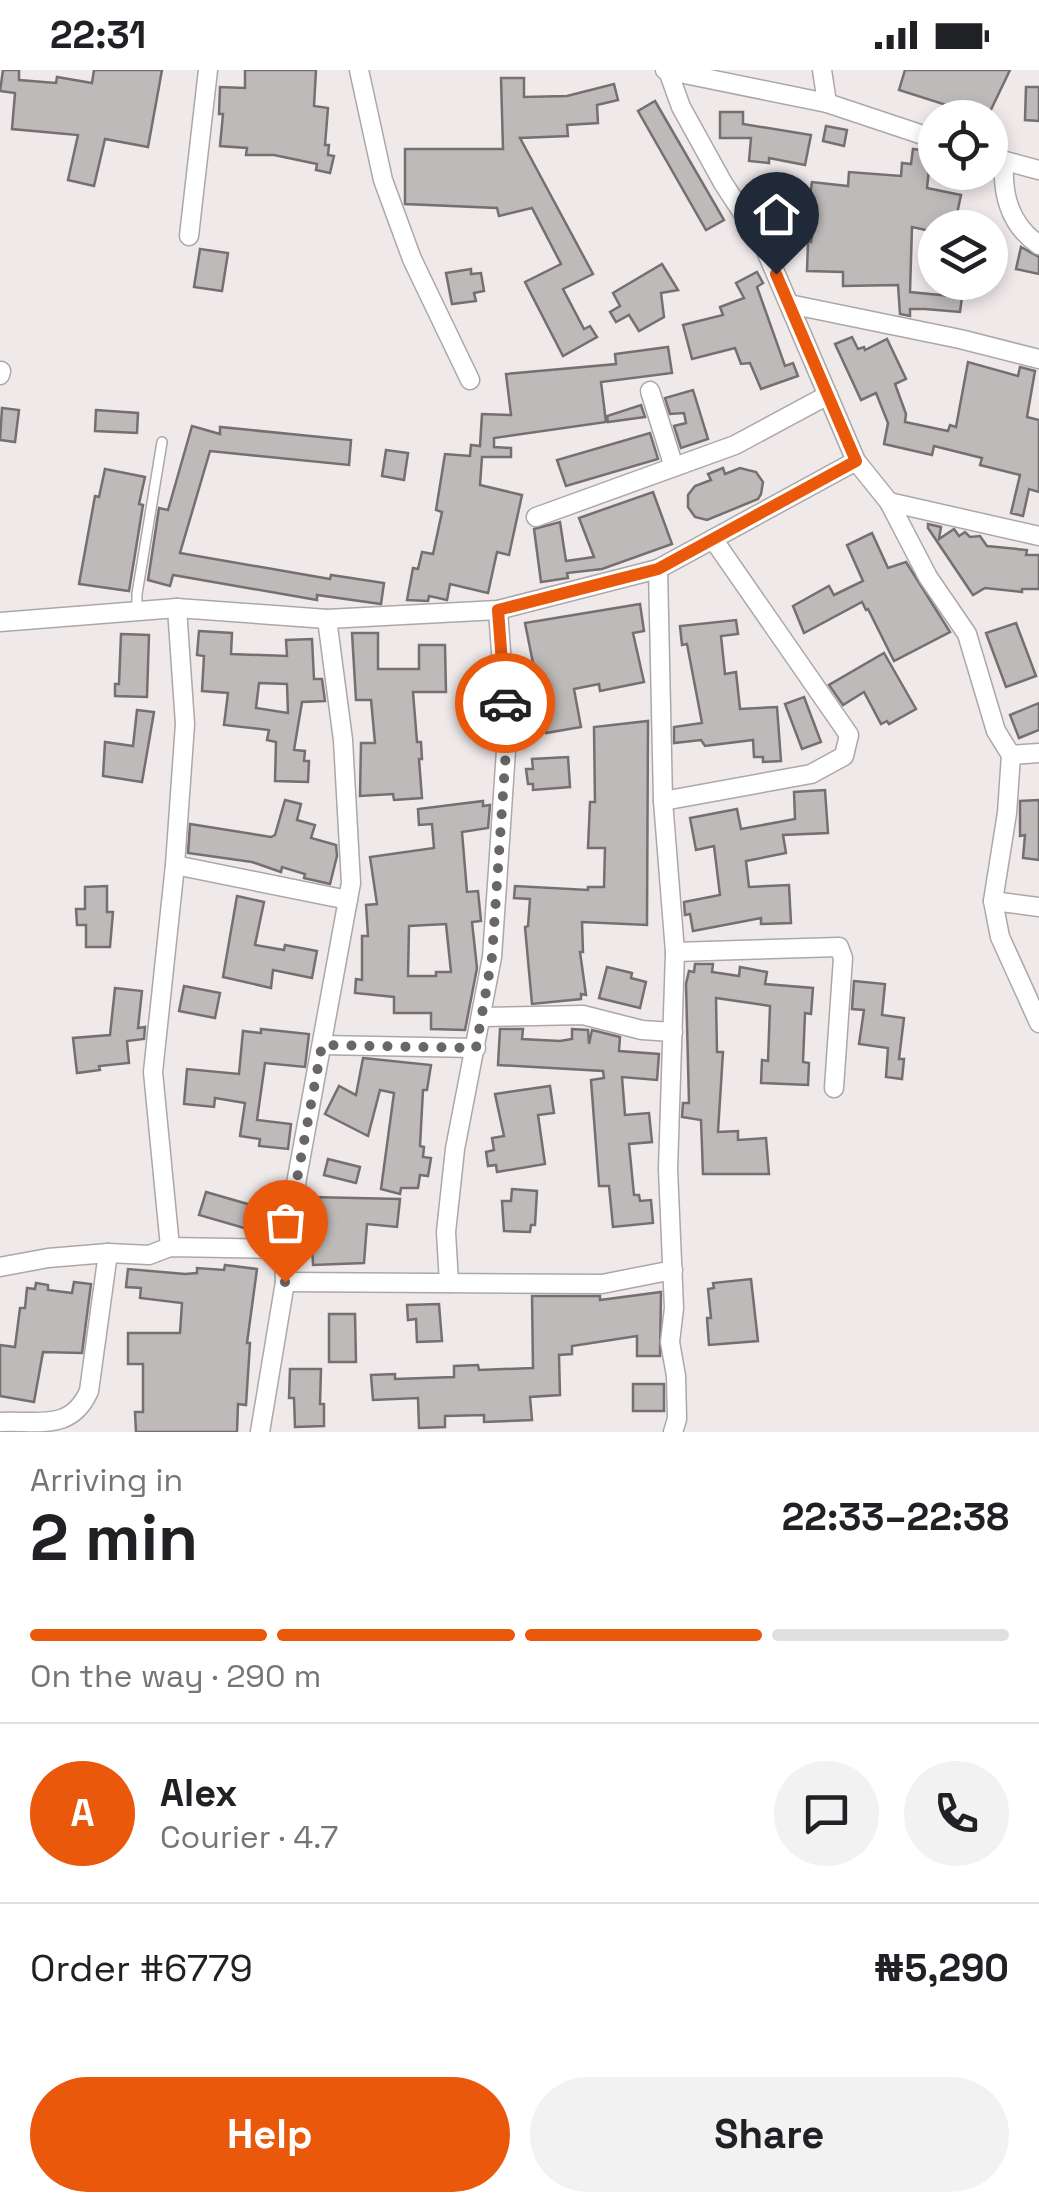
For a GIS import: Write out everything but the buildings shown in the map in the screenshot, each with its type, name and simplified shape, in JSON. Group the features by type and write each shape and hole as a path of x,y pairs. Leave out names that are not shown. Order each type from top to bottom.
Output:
{"street":[{"path":"188,236 208,70"},
{"path":"360,70 384,180 412,259 470,380"},
{"path":"666,70 827,103 918,133"},
{"path":"666,70 722,183 763,244 856,461 888,502 928,577 966,634 996,731 1012,755 992,901 1000,937 1039,1024"},
{"path":"822,70 827,103"},
{"path":"1008,163 1039,170"},
{"path":"1004,190 1008,207 1024,234 1039,244"},
{"path":"789,304 960,339 1039,360"},
{"path":"650,391 674,467"},
{"path":"536,517 736,445 828,395"},
{"path":"0,622 178,608 327,619 498,610 658,569 856,461"},
{"path":"888,502 1039,536"},
{"path":"662,801 811,774 844,756 849,734 713,539"},
{"path":"658,569 662,801 675,952 668,1169 674,1308 670,1342 677,1419 672,1432"},
{"path":"170,1247 154,1072 175,865 184,724 178,608"},
{"path":"449,1283 446,1232 455,1148 492,957 507,735 498,610"},
{"path":"260,1432 285,1282 284,1249 351,883 343,740 327,619"},
{"path":"1012,755 1039,754"},
{"path":"175,865 348,900"},
{"path":"992,901 1039,907"},
{"path":"675,952 838,947 843,958 834,1088"},
{"path":"482,1017 583,1015 642,1030 673,1032"},
{"path":"322,1045 476,1048"},
{"path":"0,1267 48,1258 150,1255 170,1247 284,1249"},
{"path":"0,1422 60,1421 81,1408 88,1391 108,1254"},
{"path":"285,1282 602,1284 673,1270"}],"lane":[{"path":"137,612 136,594 162,442"}],"way so far":[{"path":"285,1282 284,1249 322,1045 476,1048 492,957 507,735 505,703"}],"route":[{"path":"505,703 498,610 658,569 856,461 776,274"}]}
